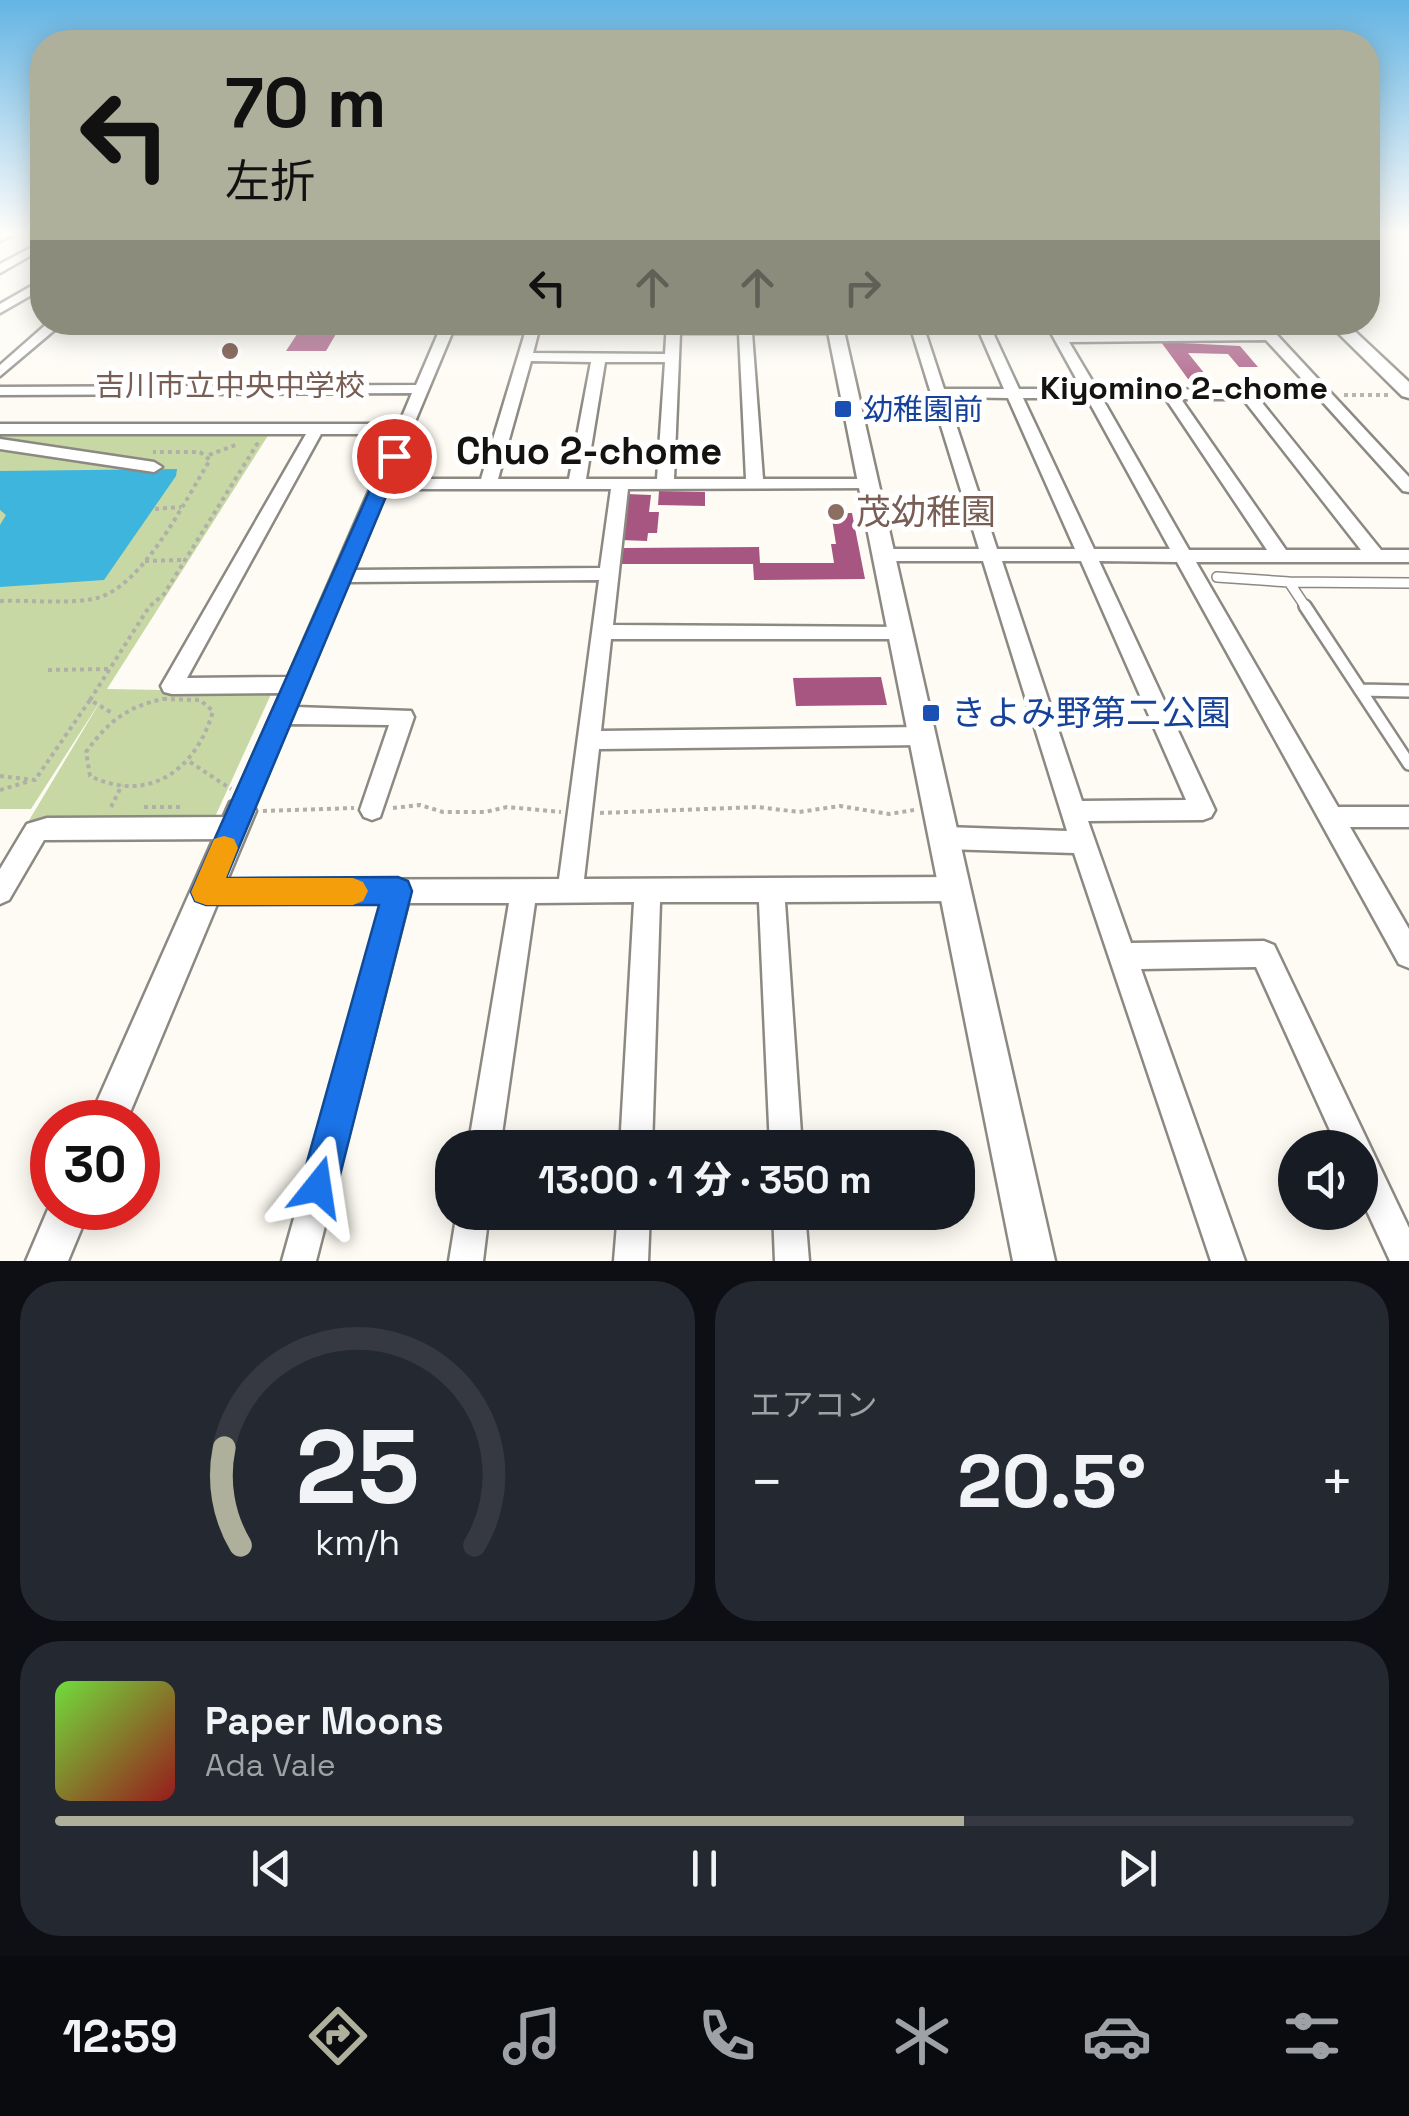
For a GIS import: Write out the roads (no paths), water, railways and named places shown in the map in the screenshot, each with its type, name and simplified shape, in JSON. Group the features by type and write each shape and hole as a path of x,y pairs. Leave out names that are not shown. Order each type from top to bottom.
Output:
{"street":[{"path":"0,309 30,291"},
{"path":"0,372 43,335"},
{"path":"116,1100 206,892 234,813 296,685 445,335"},
{"path":"488,484 531,335"},
{"path":"665,484 673,335"},
{"path":"746,335 755,484"},
{"path":"837,335 1034,1261"},
{"path":"920,335 1083,842 1228,1261"},
{"path":"987,335 1203,810 1075,812"},
{"path":"1058,335 1409,955"},
{"path":"1109,335 1269,336 1409,488"},
{"path":"1348,335 1406,393"},
{"path":"0,344 28,348"},
{"path":"525,357 672,358"},
{"path":"577,483 599,357"},
{"path":"0,392 423,389"},
{"path":"941,393 1324,394"},
{"path":"1170,394 1280,556"},
{"path":"1247,394 1376,556"},
{"path":"0,428 406,429"},
{"path":"296,685 172,686 316,428"},
{"path":"0,444 154,467"},
{"path":"382,484 869,484"},
{"path":"570,890 620,484"},
{"path":"883,555 1409,556"},
{"path":"344,576 609,574"},
{"path":"602,632 900,634"},
{"path":"282,715 403,717 372,810"},
{"path":"590,740 923,736"},
{"path":"0,892 36,832 234,813"},
{"path":"1331,817 1409,817"},
{"path":"945,838 1083,842"},
{"path":"206,892 957,889"},
{"path":"487,1130 524,890"},
{"path":"637,1130 648,890"},
{"path":"771,890 785,1130"},
{"path":"299,1261 398,891"},
{"path":"1125,956 1264,954 1346,1130"},
{"path":"1378,1199 1407,1261"},
{"path":"46,1261 60,1230"},
{"path":"466,1261 470,1230"},
{"path":"631,1261 633,1230"},
{"path":"791,1230 792,1261"}],"lane":[{"path":"1217,578 1409,583"},
{"path":"1289,582 1409,764"},
{"path":"1360,690 1409,691"}],"water":[{"path":"177,469 176,476 104,580 0,587 0,525 6,515 0,510 0,471"}],"place":[{"name":"吉川市立中央中学校","path":"230,351"},
{"name":"幼稚園前","path":"843,409"},
{"name":"茂幼稚園","path":"836,512"},
{"name":"きよみ野第二公園","path":"931,713"}],"district":[{"name":"Kiyomino 2-chome","path":"1184,388"},
{"name":"Chuo 2-chome","path":"589,451"}]}
